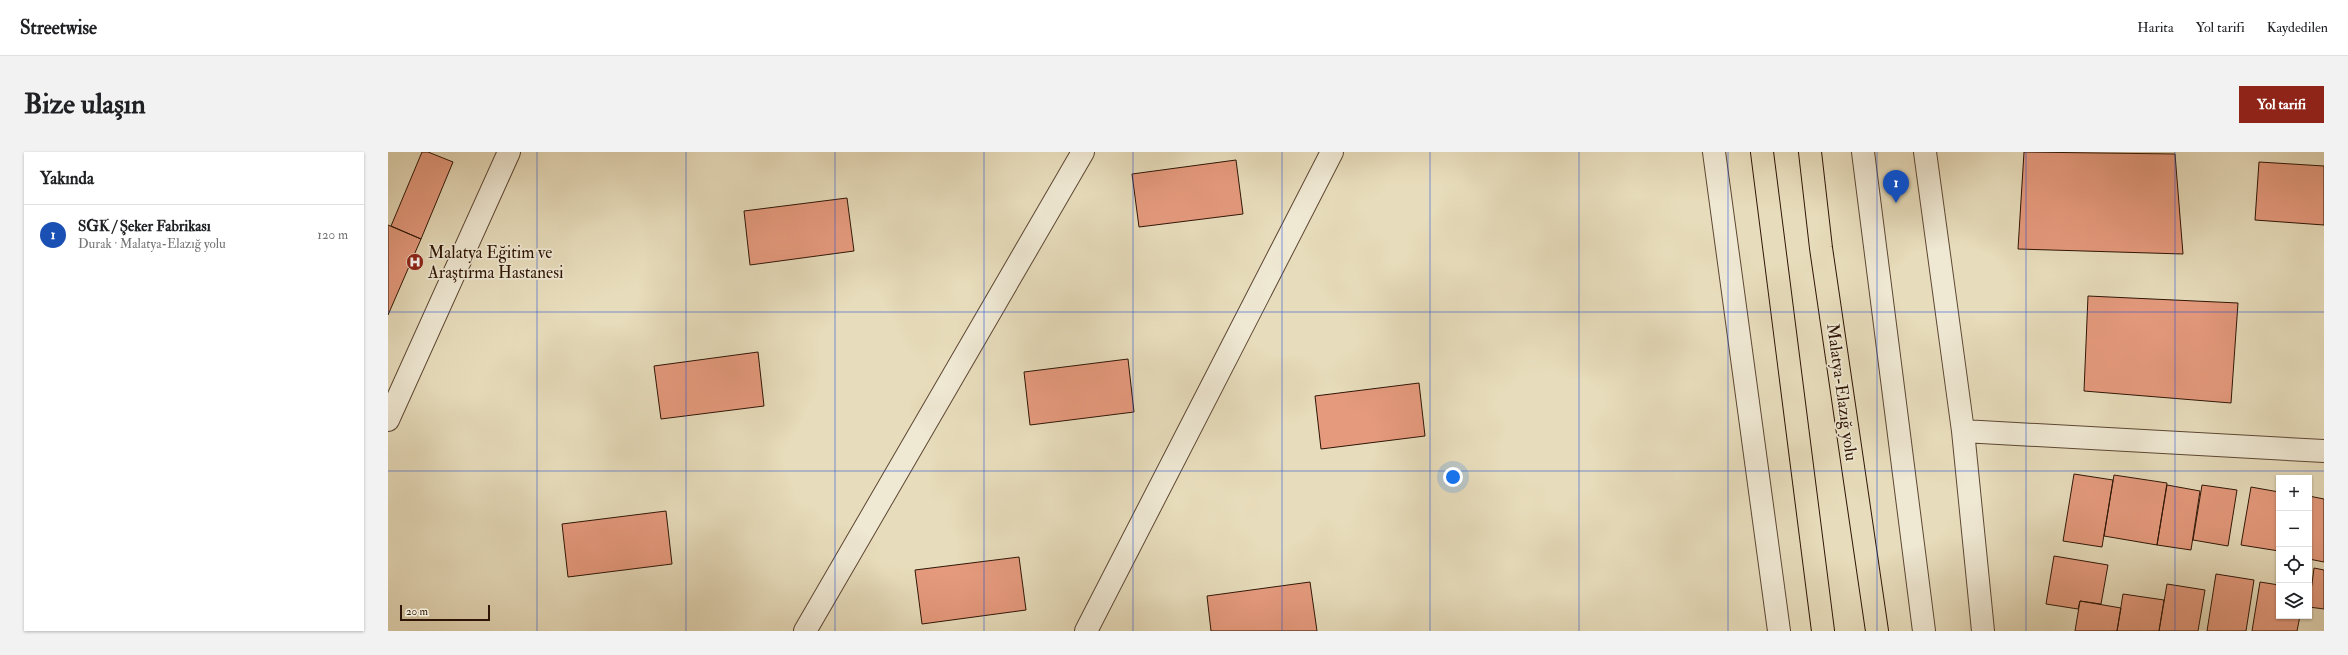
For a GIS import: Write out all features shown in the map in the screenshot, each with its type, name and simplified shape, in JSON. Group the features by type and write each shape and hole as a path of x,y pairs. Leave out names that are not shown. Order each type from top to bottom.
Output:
{"highway":[{"path":"1762,152 1823,631"},
{"name":"Malatya-Elazığ yolu","path":"1810,152 1822,256 1877,631"}],"street":[{"path":"388,420 509,152"},
{"path":"805,631 1083,152"},
{"path":"1086,631 1332,152"},
{"path":"1714,152 1779,631"},
{"path":"1862,152 1924,631"},
{"path":"1925,152 1963,432 1983,631"},
{"path":"1963,432 2324,452"}],"building":[{"path":"422,152 428,152 453,162 421,239 391,226"},
{"path":"2024,152 2175,154 2183,254 2018,249"},
{"path":"1236,160 1243,214 1139,227 1132,174"},
{"path":"2259,162 2324,166 2324,225 2255,220"},
{"path":"847,198 854,251 750,265 744,211"},
{"path":"388,225 421,239 388,315"},
{"path":"2088,296 2238,303 2231,403 2084,391"},
{"path":"758,352 764,406 661,419 654,366"},
{"path":"1128,359 1134,412 1030,425 1024,372"},
{"path":"1419,383 1425,436 1321,449 1315,396"},
{"path":"2074,474 2113,480 2102,547 2063,541"},
{"path":"2114,475 2167,483 2157,545 2104,536"},
{"path":"2167,485 2200,491 2191,550 2157,545"},
{"path":"2202,485 2237,490 2228,546 2193,540"},
{"path":"2251,487 2276,491 2276,551 2241,545"},
{"path":"2312,497 2324,499 2324,562 2312,560"},
{"path":"666,511 672,564 568,577 562,524"},
{"path":"2054,556 2108,565 2101,604 2080,601 2078,609 2046,604"},
{"path":"1019,557 1026,610 922,624 915,570"},
{"path":"2314,568 2324,570 2324,609 2312,607 2312,584"},
{"path":"2216,574 2254,580 2246,631 2207,631"},
{"path":"1310,582 1317,631 1211,631 1207,596"},
{"path":"2260,582 2276,585 2276,619 2299,619 2297,631 2252,631"},
{"path":"2167,584 2205,590 2198,631 2159,631"},
{"path":"2123,594 2164,600 2159,631 2117,631"},
{"path":"2080,601 2121,608 2117,631 2075,631"}],"place":[{"name":"SGK / Şeker Fabrikası","path":"1896,203"},
{"name":"Malatya Eğitim ve Araştırma Hastanesi","path":"415,262"}]}
